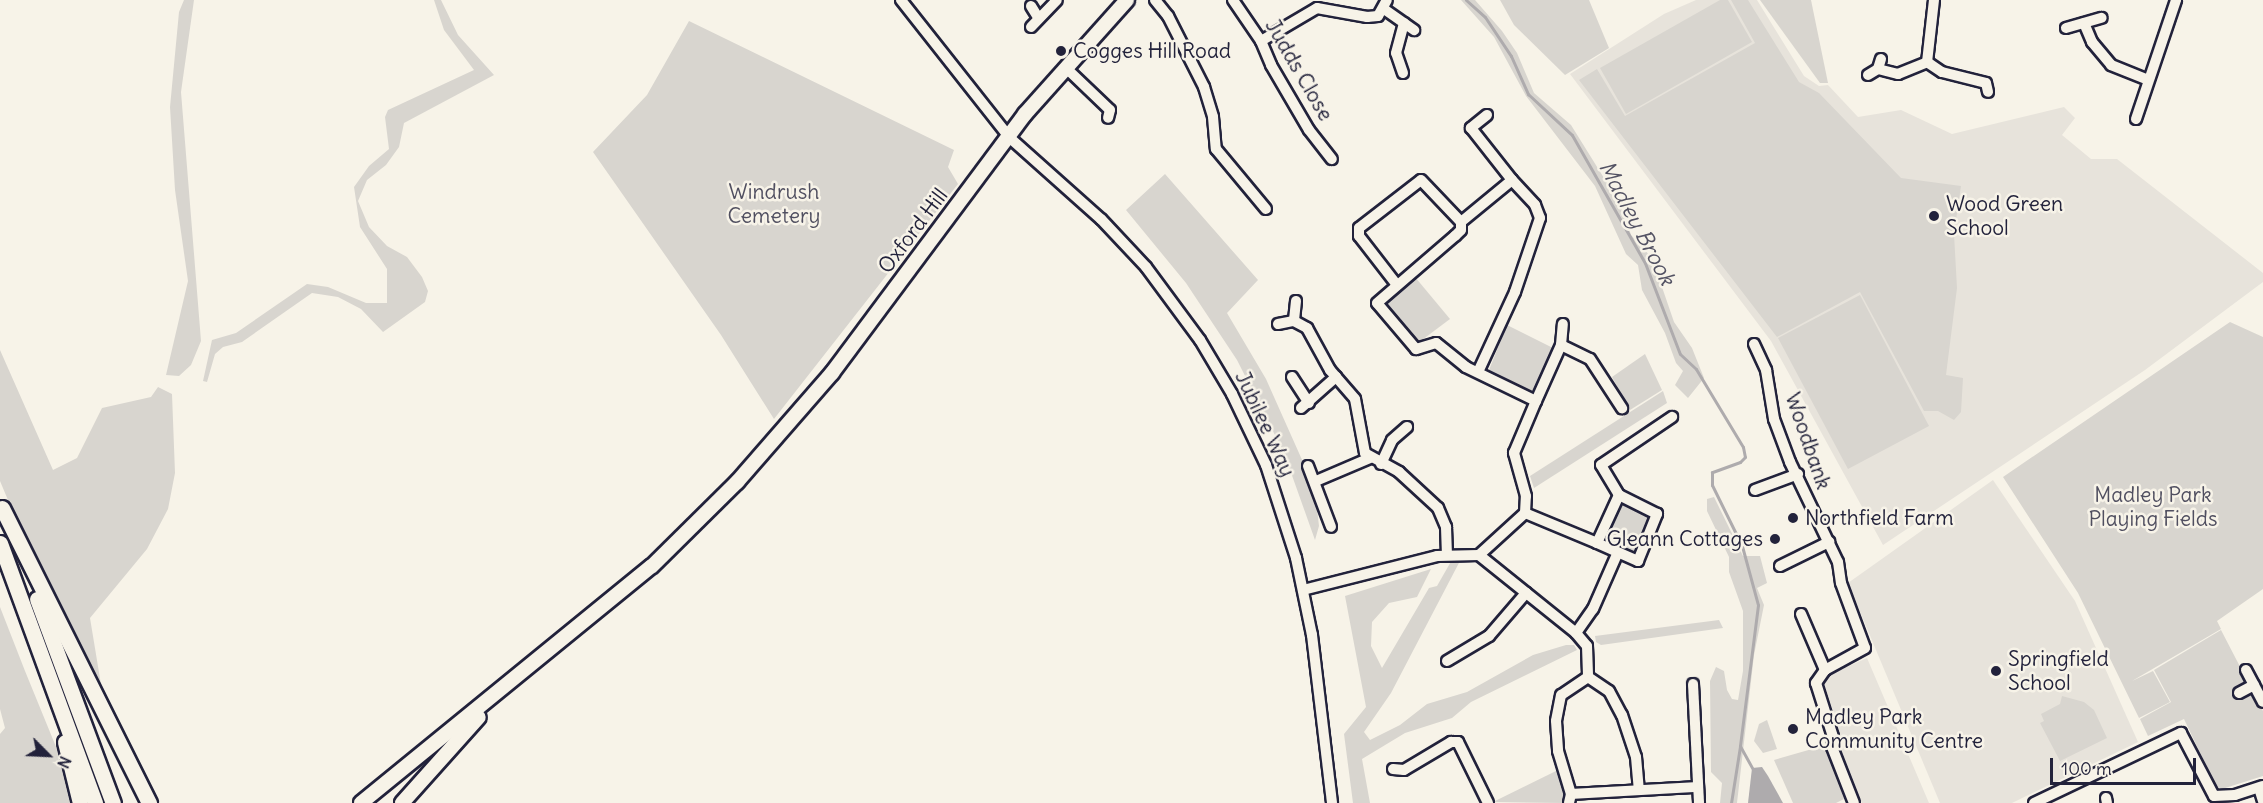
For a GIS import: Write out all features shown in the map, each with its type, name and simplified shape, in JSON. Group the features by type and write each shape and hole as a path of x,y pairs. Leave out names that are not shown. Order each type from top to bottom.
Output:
{"highway":[{"path":"1,506 113,803"},
{"path":"1,506 149,803"},
{"path":"0,543 95,803"},
{"path":"53,687 80,803"}],"main road":[{"name":"Oxford Hill","path":"495,693 652,566 794,421 1065,67 1126,0"},
{"path":"361,803 495,693"},
{"path":"402,803 495,693"}],"street":[{"path":"901,0 1010,138"},
{"path":"1031,27 1056,0"},
{"path":"1155,0 1168,16 1204,87 1213,117 1216,149 1266,209"},
{"name":"Judds Close","path":"1233,0 1262,41 1271,65 1309,130 1332,159"},
{"path":"1927,62 1934,0"},
{"path":"2136,119 2176,0"},
{"path":"1262,41 1317,8 1367,17 1378,16 1386,4 1414,30"},
{"path":"1031,6 1038,17"},
{"path":"2066,28 2102,18"},
{"path":"1403,73 1396,53 1404,23"},
{"path":"2084,23 2092,42 2111,65 2148,80"},
{"path":"1868,75 1880,64 1898,74 1927,62"},
{"path":"1927,62 1942,72 1989,84"},
{"path":"1065,67 1110,111 1108,118"},
{"path":"1478,372 1515,292 1540,218 1535,205 1468,130 1487,115"},
{"name":"Jubilee Way","path":"1010,138 1113,231 1200,340 1232,394 1266,465 1286,521 1303,590 1332,803"},
{"path":"1397,285 1359,236 1359,228 1421,180 1461,222 1461,230 1377,303 1416,349 1436,343 1455,361 1536,401"},
{"path":"1461,222 1512,180"},
{"path":"1294,321 1296,301"},
{"path":"1278,324 1294,321 1307,328 1336,377 1355,399 1361,442 1370,458 1399,472 1438,508 1446,527 1447,555"},
{"path":"1479,555 1525,513 1526,496 1514,453 1561,345 1563,324"},
{"name":"Woodbank","path":"1754,344 1766,370 1774,419 1816,521 1829,542 1841,583 1865,648 1825,670"},
{"path":"1561,345 1590,358 1622,408"},
{"path":"1292,376 1305,405 1336,377"},
{"path":"1525,513 1638,561 1657,514 1619,495 1601,465 1672,417"},
{"path":"1382,464 1392,440 1407,427"},
{"path":"1316,481 1370,458"},
{"path":"1308,466 1316,481 1331,527"},
{"path":"1755,490 1798,474"},
{"path":"1597,543 1619,495"},
{"path":"1780,566 1829,542"},
{"path":"1576,633 1593,609 1618,552"},
{"path":"1303,590 1447,555 1479,555 1576,633 1587,646 1588,677"},
{"path":"1447,662 1489,636 1526,593"},
{"path":"1801,614 1825,670 1816,683 1817,694 1841,776 1854,803"},
{"path":"2246,670 2263,702"},
{"path":"1588,677 1609,692 1622,715 1636,757 1639,789"},
{"path":"1588,677 1565,691 1558,701 1556,741 1570,798 1639,789 1698,787"},
{"path":"1693,684 1699,803"},
{"path":"2240,693 2254,686"},
{"path":"2034,803 2181,733 2214,796 2235,795 2261,787 2263,801"},
{"path":"1393,770 1404,770 1451,742 1458,742 1488,803"}],"shaded area":[{"name":"Wood Green School","path":"1696,0 1757,0 1804,76 1819,86 1828,85 1858,117 1901,110 1952,134 2064,107 2075,118 2062,135 2091,159 2117,159 2263,273 2263,282 2145,370 1883,545 1771,341 1570,74 1664,14"},
{"name":"Springfield School","path":"1993,480 2075,601 2138,742 2012,803 1940,803 1848,583"},
{"path":"1867,658 1929,803 1862,803 1835,741 1836,720 1822,678"},
{"path":"1762,767 1783,803 1748,803 1752,768"}],"green space":[{"path":"184,0 194,0 181,92 201,341 191,365 179,376 166,375 188,281 175,190 170,107 179,12"},
{"path":"434,0 441,0 458,35 494,75 404,123 399,147 386,165 367,180 358,201 369,227 387,246 407,257 422,277 428,291 425,302 383,332 361,309 338,297 312,293 242,342 223,347 215,354 207,382 203,381 212,340 236,333 307,284 328,287 366,303 387,303 387,269 360,227 354,187 369,166 389,149 385,117 388,110 474,70 444,30"},
{"path":"1461,0 1475,0 1502,31 1517,53 1534,93 1571,125 1622,207 1631,235 1652,258 1674,322 1692,348 1704,378 1688,398 1675,385 1683,371 1676,363 1665,333 1642,290 1638,265 1626,254 1595,186 1526,96 1494,37"},
{"path":"1500,0 1589,0 1609,48 1565,75 1514,25"},
{"path":"1720,0 1728,0 1752,42 1626,114 1600,68"},
{"path":"1731,0 1748,0 1799,82 1819,93 1901,178 1961,186 1954,234 1957,288 1946,375 1963,378 1961,412 1954,420 1938,411 1924,411 1860,292 1777,337 1579,80 1597,69 1625,116 1755,43"},
{"path":"1760,0 1811,0 1828,83 1820,83"},
{"name":"Windrush Cemetery","path":"689,21 954,150 948,167 958,184 774,419 721,335 593,152 647,95"},
{"path":"1165,174 1258,280 1227,313 1266,379 1303,462 1316,500 1319,526 1315,540 1284,453 1237,360 1186,283 1126,210"},
{"path":"1415,277 1450,319 1418,343 1385,304"},
{"path":"1860,295 1929,426 1848,469 1778,338"},
{"name":"Madley Park Playing Fields","path":"2230,322 2263,337 2263,589 2217,621 2221,629 2132,681 2153,671 2170,702 2139,718 2078,593 2003,477"},
{"path":"1507,325 1555,349 1535,389 1529,391 1489,370"},
{"path":"0,350 53,470 77,458 102,408 151,397 158,387 172,394 175,473 168,509 147,549 90,618 111,745 0,481"},
{"path":"1645,354 1662,390 1630,410 1612,377"},
{"path":"1663,391 1667,403 1534,488 1530,476"},
{"path":"1714,497 1743,556 1760,556 1767,583 1757,588 1764,605 1754,655 1737,803 1720,803 1722,783 1711,772 1710,681 1716,667 1724,671 1727,690 1732,699 1738,700 1743,671 1743,611 1729,572 1729,557 1707,511 1707,499"},
{"path":"1621,501 1653,515 1637,551 1632,553 1603,542"},
{"path":"1453,558 1461,559 1391,693 1364,732 1370,740 1400,725 1427,704 1467,692 1533,655 1566,645 1574,645 1577,650 1471,702 1452,718 1405,733 1362,759 1370,803 1353,803 1344,734 1366,707 1345,596 1431,569 1417,597 1389,603 1372,622 1371,646 1382,668 1429,588 1437,586"},
{"path":"0,607 79,803 0,803 0,734 5,728 0,709"},
{"path":"1719,620 1723,628 1601,645 1596,642 1595,636"},
{"path":"2221,630 2263,711 2263,776 2222,789 2216,786 2184,719 2148,736 2140,719 2171,702 2154,670"},
{"path":"2062,696 2084,702 2094,710 2107,738 2060,761 2040,723 2044,721 2041,714 2060,704"},
{"path":"1767,720 1777,749 1763,753 1754,741 1759,724"},
{"path":"1826,745 1844,799 1836,803 1793,803 1774,760"},
{"path":"1558,770 1566,793 1565,803 1493,802"}],"waterway":[{"name":"Madley Brook","path":"1466,0 1485,17 1511,56 1528,94 1572,135 1645,263 1680,354 1696,369 1743,447 1745,457 1740,462 1712,472 1712,485 1742,546 1758,605 1740,746 1752,768"},
{"path":"1731,803 1740,746"}],"place":[{"name":"Cogges Hill Road","path":"1061,51"},
{"name":"Wood Green School","path":"1934,216"},
{"name":"Northfield Farm","path":"1793,518"},
{"name":"Gleann Cottages","path":"1775,539"},
{"name":"Springfield School","path":"1996,671"},
{"name":"Madley Park Community Centre","path":"1793,729"}]}
